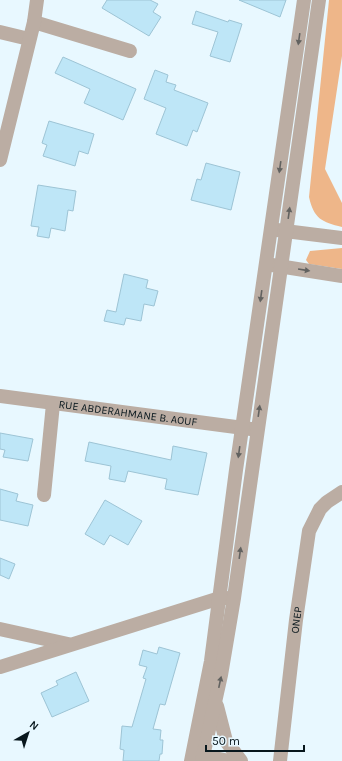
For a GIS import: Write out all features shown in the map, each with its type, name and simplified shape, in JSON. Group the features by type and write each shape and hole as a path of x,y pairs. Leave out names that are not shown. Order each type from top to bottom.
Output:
{"street":[{"path":"0,160 34,22 37,0"},
{"path":"197,758 216,701 242,428 304,0"},
{"path":"197,758 211,661 227,598 257,429 319,0"},
{"path":"34,22 130,51"},
{"path":"0,32 29,39"},
{"path":"271,229 342,238"},
{"path":"266,264 342,276"},
{"name":"RUE ABDERAHMANE B. AOUF","path":"0,396 257,429"},
{"path":"44,495 53,404"},
{"name":"ONEP","path":"280,761 296,620 309,530 320,509 327,502 342,492"},
{"path":"0,667 68,644 227,598"},
{"path":"0,629 68,644"},
{"path":"216,701 226,742 241,761"},
{"path":"197,758 230,761"}],"shaded area":[{"path":"329,0 342,0 342,56 325,169 342,203 342,227 324,221 316,215 309,197"},
{"path":"342,248 342,269 309,264 306,260 310,251"}],"building":[{"path":"107,0 150,0 158,4 153,12 161,17 149,36 102,8"},
{"path":"239,0 286,0 280,17"},
{"path":"196,11 228,22 229,20 242,24 230,62 210,56 218,32 192,24"},
{"path":"63,57 136,89 123,120 84,103 90,89 55,73"},
{"path":"155,70 168,75 166,82 176,85 174,90 208,103 197,132 193,130 187,146 156,134 166,108 144,99"},
{"path":"49,121 94,134 88,154 79,151 75,166 43,156 47,145 42,143"},
{"path":"206,163 240,172 231,210 191,200 197,179 201,180"},
{"path":"38,185 76,191 73,211 68,210 65,231 51,228 49,238 37,236 39,227 31,226"},
{"path":"124,274 148,280 146,288 158,291 154,306 144,304 141,321 126,318 124,325 104,321 107,310 116,312"},
{"path":"0,433 33,439 28,461 3,457 5,450 0,449"},
{"path":"89,442 171,460 173,446 207,453 198,495 165,489 167,479 128,471 125,482 109,479 111,466 85,461"},
{"path":"0,489 18,494 16,501 33,505 28,526 0,520"},
{"path":"105,500 142,521 128,545 110,535 104,545 85,534"},
{"path":"0,558 15,564 9,579 0,575"},
{"path":"159,647 180,653 165,705 160,704 153,729 161,730 160,740 163,740 162,754 160,754 159,761 123,761 124,750 120,749 122,726 132,727 146,679 143,678 147,667 139,665 143,650 157,654"},
{"path":"76,672 89,701 52,717 41,693 58,685 56,681"}]}
